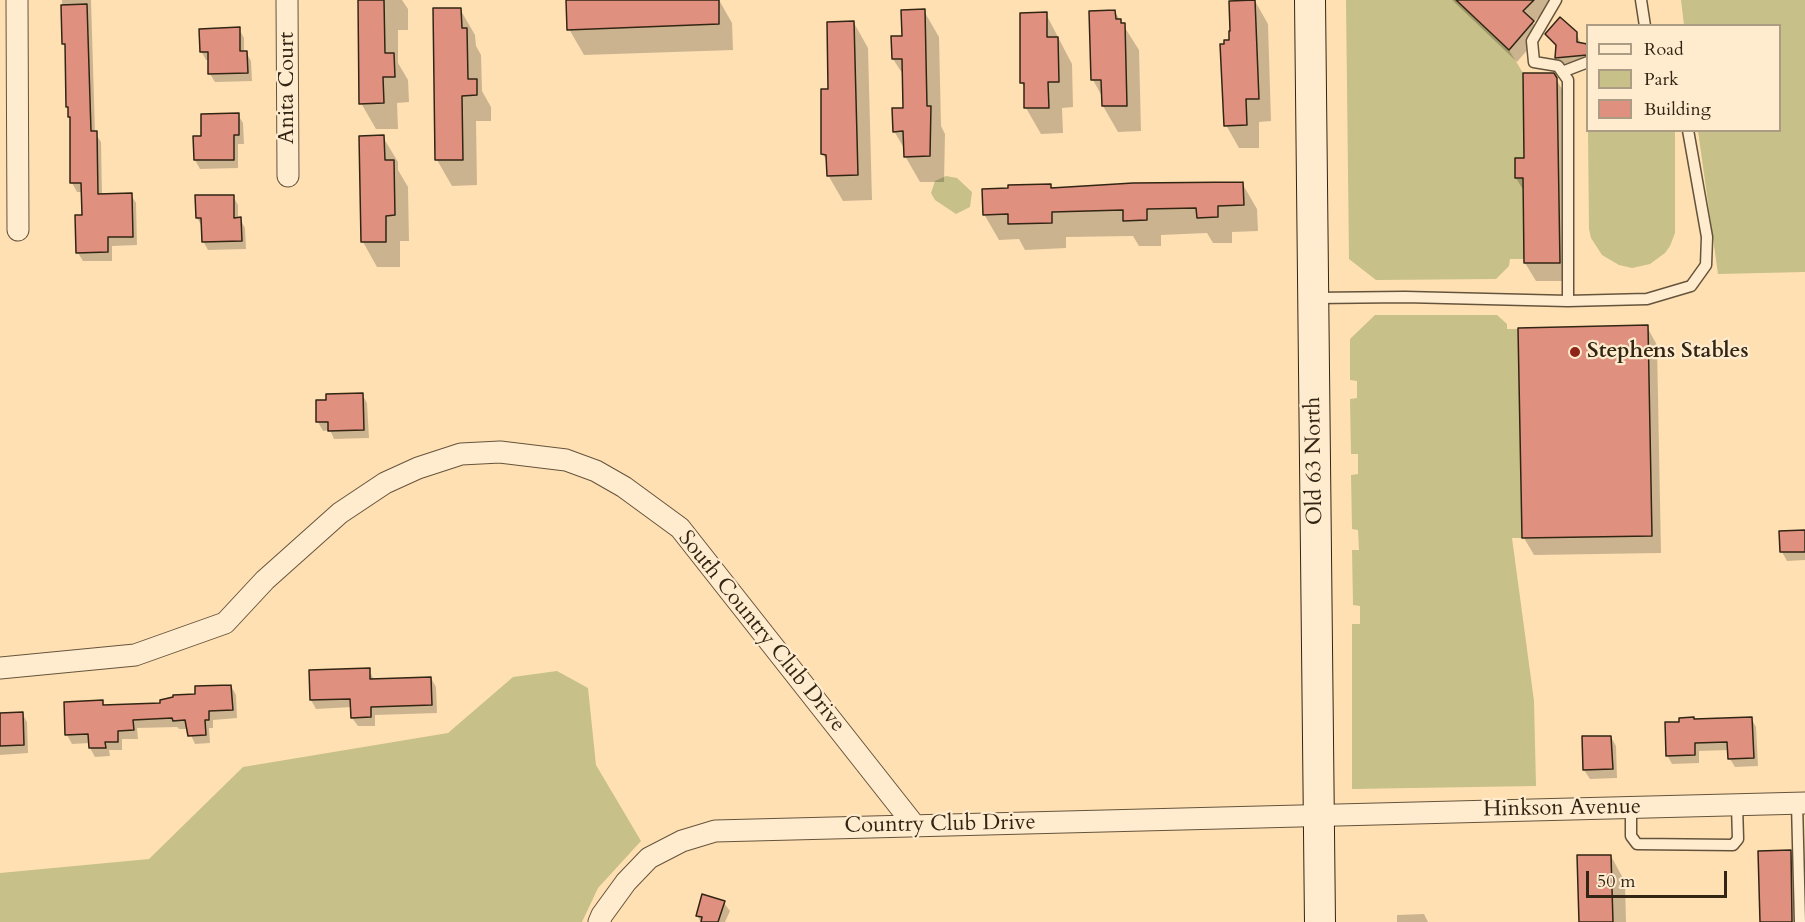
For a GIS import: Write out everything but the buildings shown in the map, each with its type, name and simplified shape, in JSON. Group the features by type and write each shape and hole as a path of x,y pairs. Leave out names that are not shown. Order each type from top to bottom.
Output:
{"main road":[{"name":"Old 63 North","path":"1310,0 1320,922"}],"street":[{"path":"17,0 18,230"},
{"name":"Anita Court","path":"287,0 288,176"},
{"name":"South Country Club Drive","path":"0,668 135,655 225,622 265,580 340,513 386,483 418,468 461,454 500,452 566,460 596,471 624,487 680,528 915,826"},
{"name":"Hinkson Avenue","path":"1319,816 1801,803"},
{"name":"Country Club Drive","path":"599,922 626,882 649,858 682,841 715,831 1319,816"}],"lane":[{"path":"1556,0 1532,41 1534,62 1558,66 1568,80 1568,301"},
{"path":"1641,0 1645,24"},
{"path":"1562,72 1586,62"},
{"path":"1313,298 1405,297 1568,301 1647,299 1691,286 1706,265 1707,237 1688,132"},
{"path":"1800,922 1801,803"},
{"path":"1631,807 1631,836 1637,844 1733,845 1738,839 1737,805"}],"green space":[{"path":"1346,0 1456,0 1509,50 1523,73 1524,158 1515,159 1515,178 1523,178 1524,259 1510,259 1509,266 1496,279 1376,280 1349,259"},
{"path":"1681,0 1805,0 1805,272 1718,274 1698,132 1781,132 1781,24 1684,24"},
{"path":"1588,132 1675,132 1675,233 1665,253 1650,264 1632,268 1619,265 1602,255 1591,238"},
{"path":"946,176 957,178 972,192 970,207 956,214 935,200 931,193 935,181"},
{"path":"1375,315 1497,315 1507,324 1507,329 1519,329 1522,538 1512,538 1534,701 1536,786 1352,789 1352,624 1360,624 1360,606 1353,605 1352,550 1359,550 1358,530 1352,529 1351,475 1358,474 1358,454 1351,454 1350,399 1357,398 1357,381 1350,380 1350,339"},
{"path":"557,671 588,688 596,765 641,841 598,888 582,922 0,922 0,873 149,859 243,767 448,733 513,677"}],"place":[{"name":"Stephens Stables","path":"1575,352"}]}
